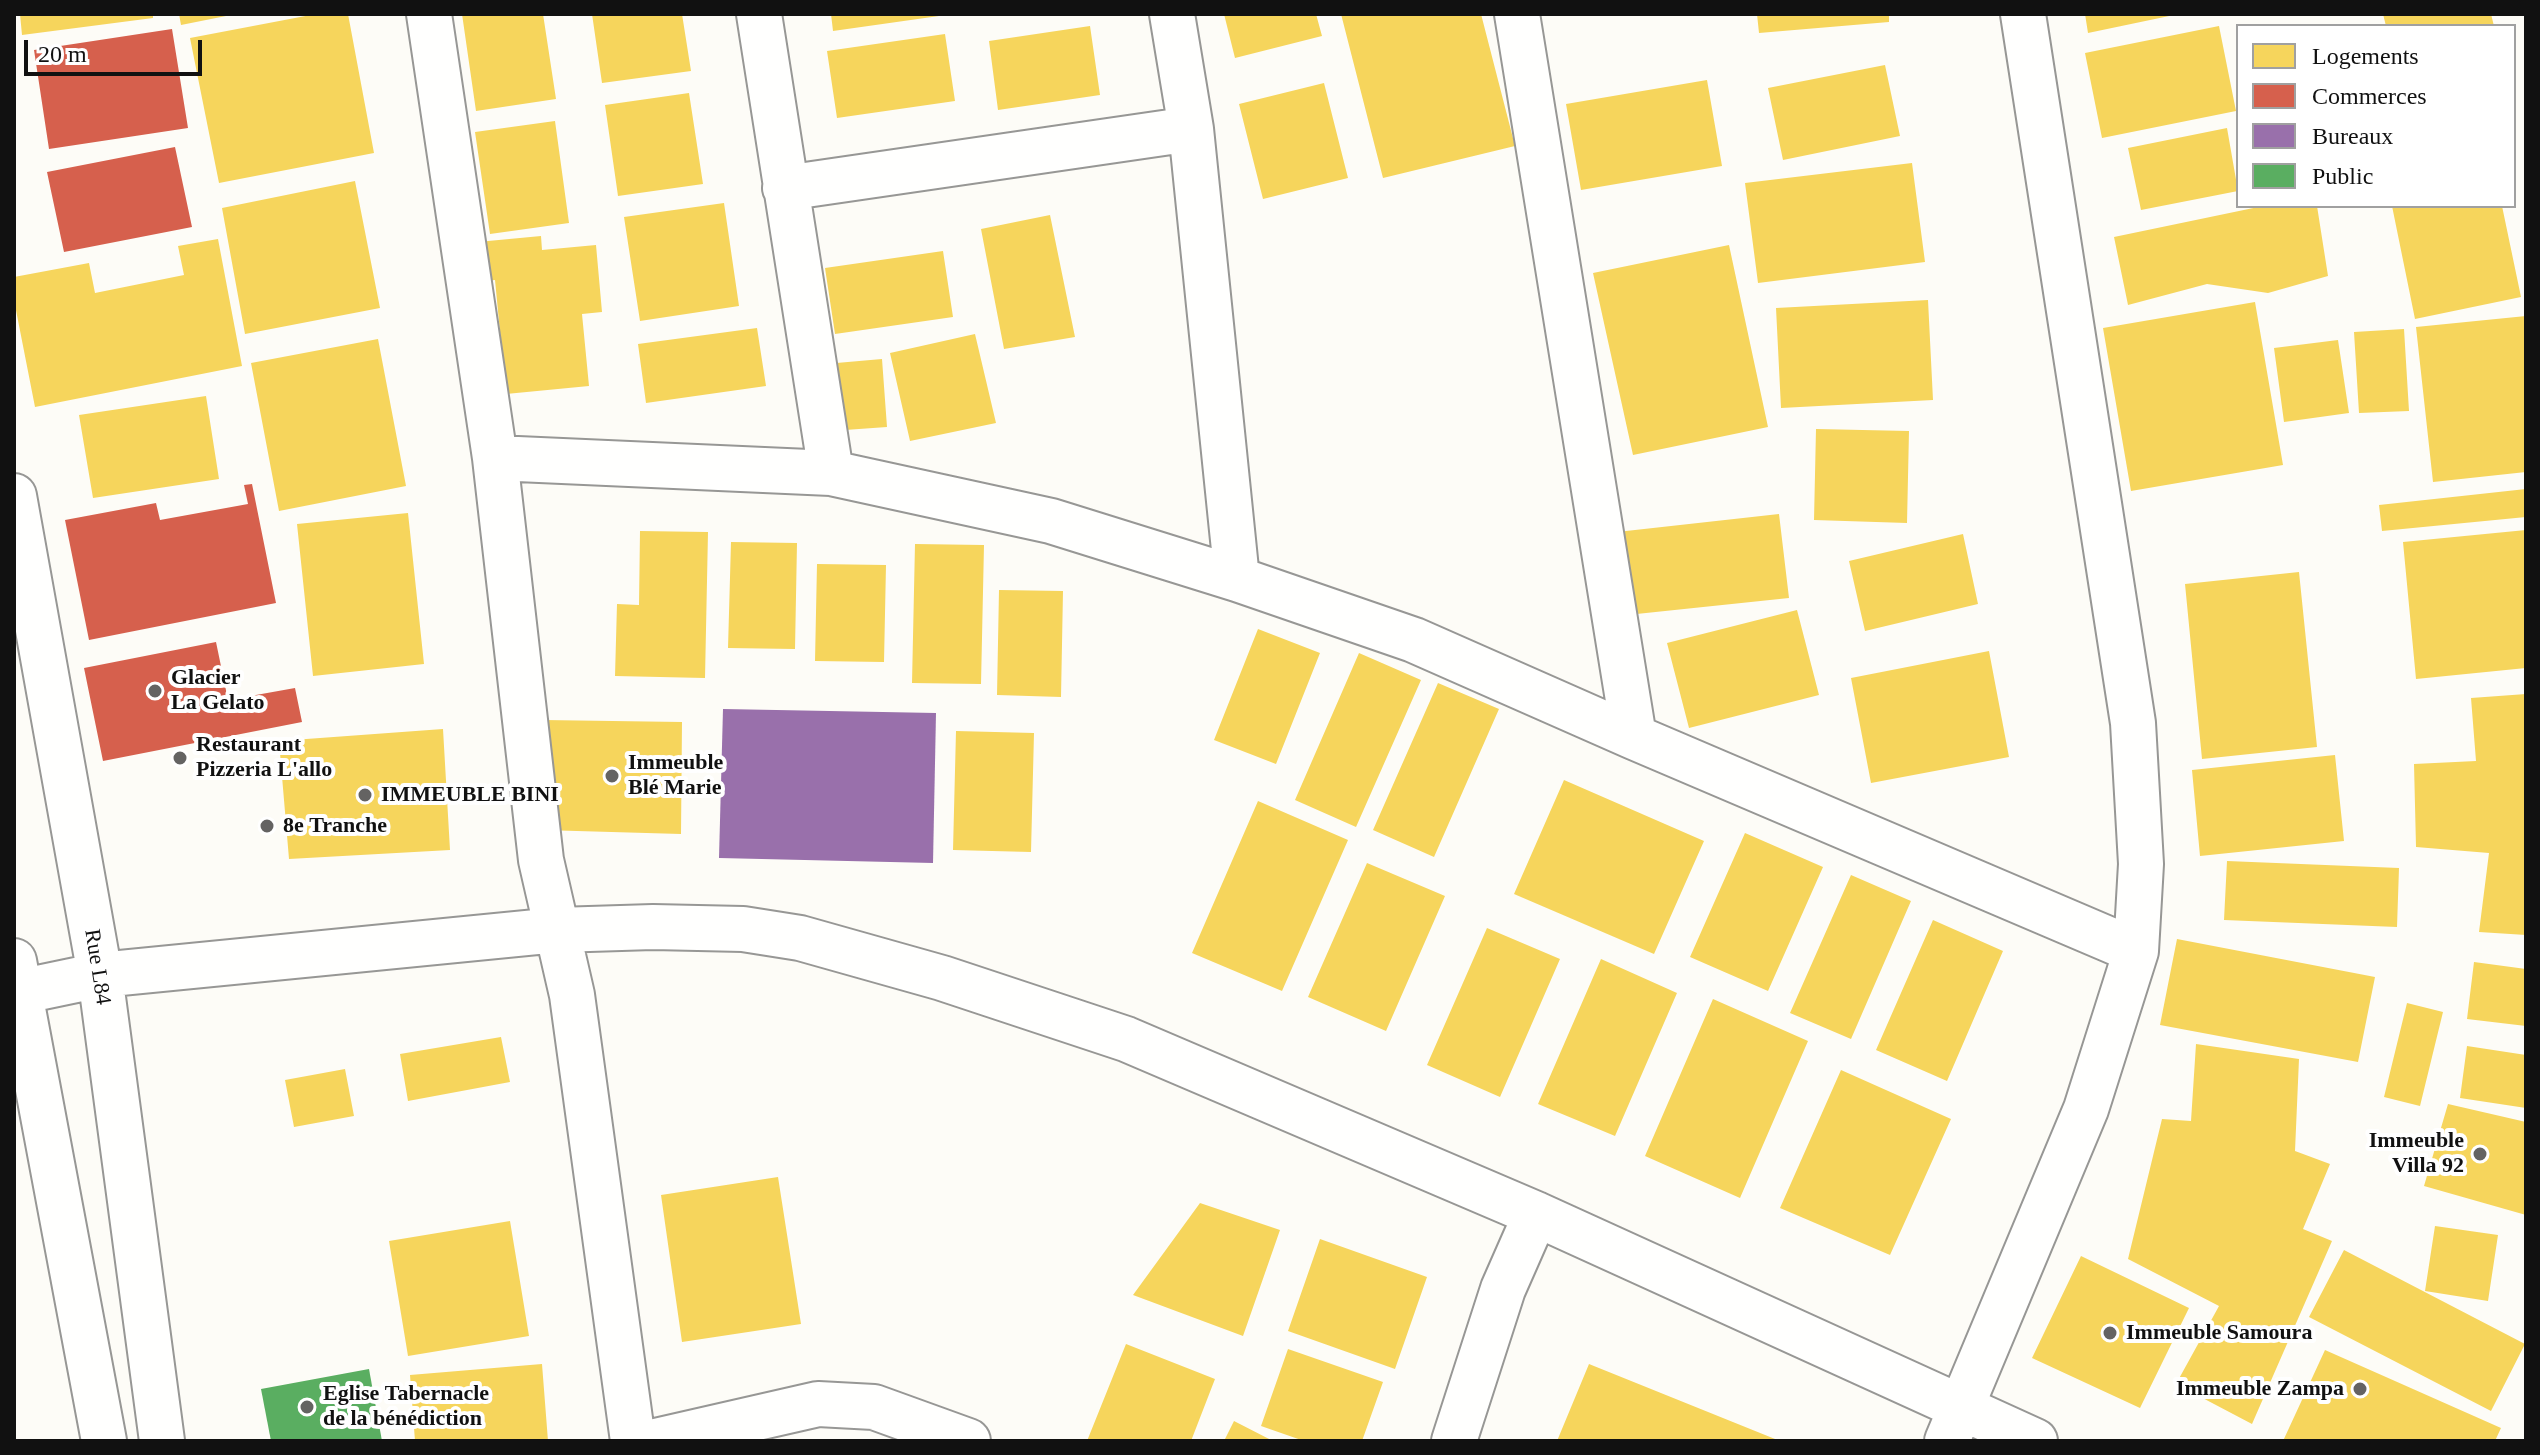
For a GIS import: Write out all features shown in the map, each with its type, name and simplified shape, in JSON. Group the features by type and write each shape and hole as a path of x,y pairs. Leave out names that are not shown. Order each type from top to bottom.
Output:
{"street":[{"path":"429,14 495,458 541,860 572,995 633,1441"},
{"path":"759,14 831,473"},
{"path":"1172,14 1191,129 1237,579"},
{"path":"1517,14 1634,737"},
{"path":"1955,1425 2086,1109 2136,951 2141,864 2133,723 2023,14"},
{"path":"785,188 1191,129"},
{"path":"495,458 831,473 1051,521 1237,579 1414,640 2136,951"},
{"name":"Rue L84","path":"14,496 100,975 162,1441"},
{"path":"104,1441 16,982 557,930 653,927 743,929 800,938 852,951 1126,1039 1536,1214 1955,1425 2035,1441"},
{"path":"1454,1441 1503,1289 1536,1214"},
{"path":"656,1441 818,1404 846,1404 874,1407 968,1441"}],"building: Logements":[{"path":"20,14 153,14 153,18 22,35"},
{"path":"179,14 231,14 231,15 181,25"},
{"path":"316,14 348,14 374,153 219,183 190,38"},
{"path":"462,14 543,14 556,99 476,111"},
{"path":"592,14 682,14 691,71 602,83"},
{"path":"831,14 939,14 939,16 833,31"},
{"path":"1224,14 1316,14 1322,36 1235,58"},
{"path":"1341,14 1481,14 1515,146 1383,178"},
{"path":"1757,14 1889,14 1889,22 1759,33"},
{"path":"2085,14 2173,14 2174,15 2088,33"},
{"path":"2383,14 2491,14 2494,24 2386,24"},
{"path":"1090,26 1100,95 998,110 989,41"},
{"path":"2219,26 2236,111 2102,138 2085,53"},
{"path":"945,34 955,101 837,118 827,51"},
{"path":"1885,65 1900,136 1783,160 1768,88"},
{"path":"1707,80 1722,166 1581,190 1566,104"},
{"path":"1324,83 1348,178 1263,199 1239,104"},
{"path":"689,93 703,184 618,196 605,105"},
{"path":"555,121 569,223 490,234 475,132"},
{"path":"2227,128 2236,191 2141,210 2128,148"},
{"path":"1912,163 1925,262 1758,283 1745,183"},
{"path":"355,181 380,308 245,334 222,208"},
{"path":"724,203 739,306 640,321 624,217"},
{"path":"2253,208 2317,208 2328,276 2268,293 2207,284 2128,305 2114,237"},
{"path":"2392,208 2502,208 2521,297 2415,319"},
{"path":"1050,215 1075,337 1004,349 981,229"},
{"path":"541,236 542,250 596,245 602,312 582,314 589,386 506,394 495,280 471,282 467,243"},
{"path":"218,239 242,366 35,407 14,300 14,277 89,263 95,293 184,275 178,246"},
{"path":"1729,245 1768,427 1633,455 1593,273"},
{"path":"943,251 953,317 835,334 825,268"},
{"path":"1928,300 1933,400 1781,408 1776,308"},
{"path":"2255,302 2283,465 2131,491 2103,328"},
{"path":"2526,316 2526,472 2433,482 2416,327"},
{"path":"757,328 766,386 646,403 638,344"},
{"path":"2404,329 2409,411 2359,413 2354,332"},
{"path":"975,334 996,423 910,441 890,353"},
{"path":"378,339 406,486 279,511 251,363"},
{"path":"2338,340 2349,413 2284,422 2274,348"},
{"path":"882,359 887,427 831,431 825,364"},
{"path":"206,396 219,479 93,498 79,415"},
{"path":"1816,429 1909,431 1907,523 1814,520"},
{"path":"2526,489 2526,517 2382,531 2379,505"},
{"path":"408,513 424,664 313,676 297,524"},
{"path":"1779,514 1789,598 1627,615 1617,532"},
{"path":"2526,530 2526,668 2416,679 2403,542"},
{"path":"640,531 708,532 705,678 615,676 617,604 639,605"},
{"path":"1963,534 1978,604 1865,631 1849,561"},
{"path":"731,542 797,543 795,649 728,648"},
{"path":"915,544 984,545 981,684 912,683"},
{"path":"817,564 886,565 884,662 815,661"},
{"path":"2299,572 2317,747 2202,759 2185,584"},
{"path":"999,590 1063,591 1061,697 997,695"},
{"path":"1797,610 1819,695 1689,728 1667,643"},
{"path":"1258,629 1320,653 1276,764 1214,740"},
{"path":"1989,651 2009,757 1871,783 1851,678"},
{"path":"1359,653 1421,680 1356,827 1295,800"},
{"path":"1438,683 1499,709 1434,857 1373,830"},
{"path":"2526,694 2526,935 2479,932 2489,853 2416,847 2414,764 2476,761 2471,698"},
{"name":"Immeuble Blé Marie","path":"543,720 682,722 681,834 542,830"},
{"name":"IMMEUBLE BINI","path":"443,729 450,850 289,859 279,741"},
{"path":"956,731 1034,733 1031,852 953,850"},
{"path":"2335,755 2344,841 2200,856 2192,770"},
{"path":"1564,780 1704,841 1654,954 1514,894"},
{"path":"1258,801 1348,840 1282,991 1192,953"},
{"path":"1745,833 1823,867 1768,991 1690,957"},
{"path":"2227,861 2399,868 2397,927 2224,920"},
{"path":"1367,863 1445,896 1386,1031 1308,997"},
{"path":"1851,875 1911,901 1851,1039 1790,1013"},
{"path":"1933,920 2003,951 1947,1081 1876,1050"},
{"path":"1487,928 1560,959 1500,1097 1427,1065"},
{"path":"2177,939 2375,977 2358,1062 2160,1025"},
{"path":"1601,959 1677,993 1615,1136 1538,1104"},
{"path":"2474,962 2526,969 2526,1026 2467,1019"},
{"path":"1713,999 1808,1041 1740,1198 1645,1156"},
{"path":"2407,1003 2443,1012 2420,1106 2384,1097"},
{"path":"501,1037 510,1082 408,1101 400,1054"},
{"path":"2196,1044 2299,1059 2295,1151 2330,1164 2303,1229 2332,1241 2252,1424 2176,1384 2219,1306 2128,1259 2162,1119 2191,1121"},
{"path":"2467,1046 2526,1055 2526,1108 2460,1098"},
{"path":"345,1069 354,1116 294,1127 285,1080"},
{"path":"1841,1070 1951,1119 1890,1255 1780,1208"},
{"name":"Immeuble Villa 92","path":"2448,1104 2526,1122 2526,1215 2424,1186"},
{"path":"778,1177 801,1324 682,1342 661,1195"},
{"path":"1200,1203 1280,1230 1243,1336 1133,1295"},
{"path":"510,1221 529,1336 408,1356 389,1241"},
{"path":"2435,1226 2498,1235 2488,1301 2425,1291"},
{"path":"1320,1239 1427,1277 1395,1369 1288,1331"},
{"path":"2344,1250 2525,1344 2491,1411 2309,1317"},
{"name":"Immeuble Samoura","path":"2081,1256 2189,1308 2140,1408 2032,1358"},
{"path":"1126,1344 1215,1379 1191,1441 1087,1441"},
{"path":"1288,1349 1383,1382 1362,1441 1304,1441 1261,1426"},
{"name":"Immeuble Zampa","path":"2325,1350 2501,1428 2495,1441 2283,1441"},
{"path":"542,1364 548,1441 415,1441 410,1375"},
{"path":"1589,1364 1780,1441 1557,1441"},
{"path":"1234,1421 1273,1441 1224,1441"}],"building: Commerces":[{"path":"172,29 188,128 49,149 34,50"},
{"path":"175,147 192,227 64,252 47,172"},
{"path":"252,484 276,603 89,640 65,520 156,503 160,520 248,504 244,485"},
{"path":"216,642 228,700 295,688 302,722 103,761 84,668"}],"building: Bureaux":[{"path":"723,709 936,713 933,863 719,858"}],"building: Public":[{"path":"369,1369 382,1441 271,1441 261,1389"}],"place":[{"name":"Glacier La Gelato","path":"155,691"},
{"name":"Restaurant Pizzeria L'allo","path":"180,758"},
{"name":"Immeuble Blé Marie","path":"612,776"},
{"name":"IMMEUBLE BINI","path":"365,795"},
{"name":"8e Tranche","path":"267,826"},
{"name":"Immeuble Villa 92","path":"2480,1154"},
{"name":"Immeuble Samoura","path":"2110,1333"},
{"name":"Immeuble Zampa","path":"2360,1389"},
{"name":"Eglise Tabernacle de la bénédiction","path":"307,1407"}]}
